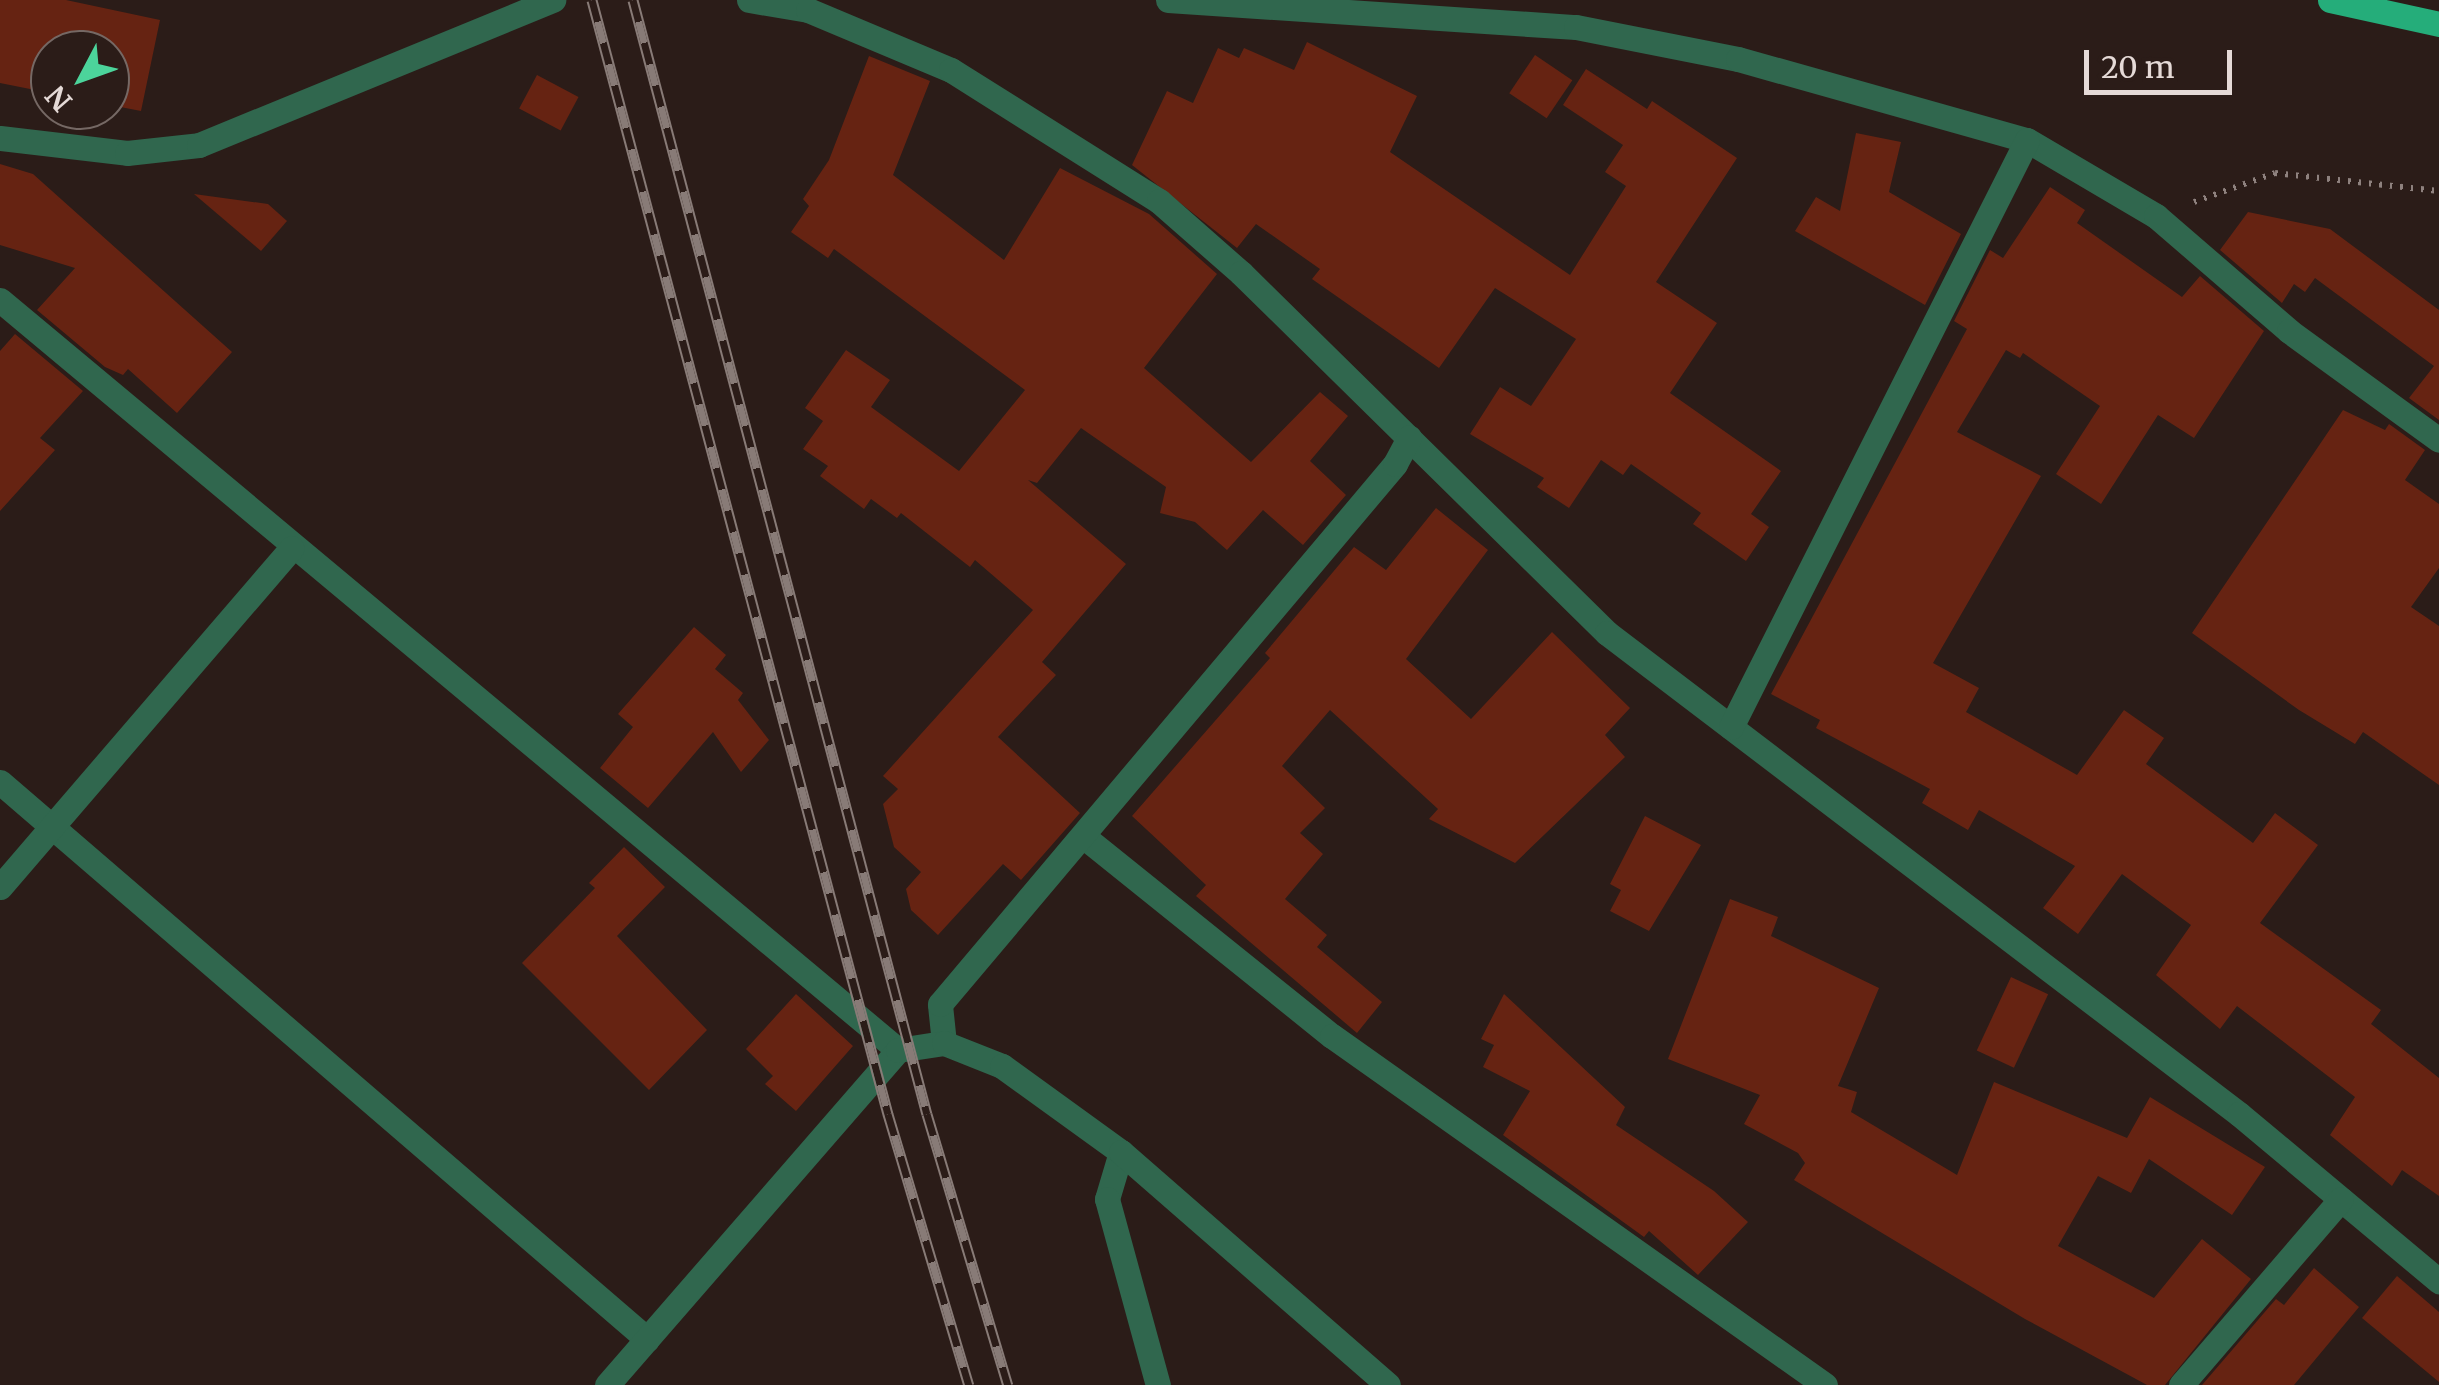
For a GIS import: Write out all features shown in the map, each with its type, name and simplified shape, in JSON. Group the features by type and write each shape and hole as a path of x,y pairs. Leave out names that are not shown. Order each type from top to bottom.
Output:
{"main road":[{"path":"2330,0 2439,24"}],"street":[{"path":"0,138 127,153 199,145 543,0 552,0"},
{"path":"749,0 808,10 951,70 1159,201 1608,633 2341,1199 2439,1281"},
{"path":"1168,0 1576,27 1738,59 2028,140 2156,216 2289,331 2439,440"},
{"path":"1731,727 2028,140"},
{"path":"0,300 292,548 898,1050"},
{"path":"944,1043 940,1004 1394,464 1409,438"},
{"path":"0,887 292,548"},
{"path":"0,782 647,1339"},
{"path":"1083,836 1332,1036 1825,1385"},
{"path":"607,1385 898,1050 944,1043 1002,1066 1122,1152 1388,1385"},
{"path":"1122,1152 1107,1199 1158,1385"},
{"path":"2181,1385 2341,1199"}],"path":[{"path":"2156,216 2274,173 2439,191"}],"building":[{"path":"0,0 66,0 160,20 141,111 130,109 130,30 30,30 30,89 0,83"},
{"path":"1307,42 1417,96 1390,152 1570,275 1626,186 1605,172 1623,145 1563,105 1586,69 1647,109 1652,101 1737,158 1656,282 1717,323 1670,393 1781,471 1751,514 1769,527 1746,561 1693,524 1701,513 1631,464 1623,475 1601,460 1569,508 1537,487 1544,478 1470,434 1500,387 1531,406 1576,339 1495,288 1439,368 1312,279 1320,269 1256,224 1237,248 1132,165 1167,91 1193,103 1218,48 1239,58 1244,48 1294,70"},
{"path":"1535,55 1572,80 1547,118 1509,93"},
{"path":"869,56 930,81 893,175 1004,260 1060,168 1149,214 1217,274 1144,368 1251,462 1320,392 1348,416 1310,461 1346,495 1303,545 1263,510 1227,550 1195,522 1160,513 1166,487 1081,428 1037,483 1028,480 1126,564 1042,662 1056,675 998,737 1080,813 1021,880 1003,864 938,935 911,910 906,889 921,872 894,847 883,804 898,789 883,776 1033,610 975,560 970,567 901,513 897,518 871,499 864,509 820,476 828,466 803,449 823,421 805,408 846,350 890,380 871,407 959,471 1025,390 834,249 828,258 791,232 809,206 803,199 829,160"},
{"path":"537,75 578,97 561,131 519,109"},
{"path":"1856,133 1901,142 1889,192 1961,234 1925,305 1795,231 1816,197 1840,211"},
{"path":"0,164 33,174 232,352 177,413 128,369 123,375 105,367 37,310 75,268 0,245"},
{"path":"2050,187 2085,210 2077,223 2182,297 2200,276 2264,331 2194,438 2158,415 2101,504 2056,474 2100,406 2023,353 2020,358 2006,350 1957,432 2041,476 1933,663 1979,688 1966,712 2077,775 2124,710 2164,738 2146,764 2253,843 2275,813 2318,845 2260,923 2381,1010 2371,1024 2439,1078 2439,1196 2402,1170 2392,1186 2330,1135 2355,1097 2237,1006 2220,1029 2156,975 2191,925 2122,874 2078,934 2043,908 2075,866 1979,810 1968,830 1922,803 1930,789 1816,728 1820,720 1771,694 1967,329 1954,321 1990,250 2003,258"},
{"path":"194,194 268,204 287,221 261,251"},
{"path":"2248,212 2330,229 2439,310 2439,420 2409,398 2434,366 2315,278 2305,292 2294,284 2282,303 2220,250"},
{"path":"15,334 83,391 40,438 55,450 0,511 0,351"},
{"path":"2343,410 2385,430 2389,424 2425,450 2405,480 2439,504 2439,568 2411,607 2439,626 2439,785 2363,732 2355,744 2299,710 2192,633"},
{"path":"1436,508 1488,550 1406,659 1471,719 1552,632 1630,708 1605,735 1625,757 1515,863 1429,819 1438,809 1330,710 1282,766 1325,808 1300,833 1323,854 1285,899 1327,935 1317,947 1382,1002 1357,1033 1196,896 1206,885 1132,816 1270,658 1265,653 1354,547 1386,570"},
{"path":"694,627 726,655 715,669 743,693 738,700 769,740 741,772 713,732 648,808 600,768 633,727 618,714"},
{"path":"1645,816 1701,845 1649,931 1610,911 1621,890 1610,884"},
{"path":"624,847 665,887 617,936 707,1030 649,1090 522,963 595,888 589,883"},
{"path":"1730,899 1778,917 1771,936 1879,988 1838,1086 1857,1092 1851,1112 1957,1175 1994,1082 2127,1138 2150,1097 2265,1167 2232,1215 2149,1159 2131,1193 2098,1176 2058,1246 2154,1298 2202,1239 2251,1279 2165,1385 2147,1385 2025,1319 1794,1180 1805,1163 1798,1153 1744,1124 1760,1095 1668,1059"},
{"path":"2011,977 2048,994 2014,1068 1977,1050"},
{"path":"796,994 853,1046 796,1111 765,1084 773,1076 746,1049"},
{"path":"1504,994 1625,1107 1616,1125 1714,1191 1748,1222 1698,1275 1649,1231 1644,1237 1503,1135 1530,1091 1483,1067 1494,1045 1481,1039"},
{"path":"2314,1268 2359,1307 2294,1385 2202,1385 2276,1299 2284,1305"},
{"path":"2397,1276 2439,1312 2439,1382 2362,1318"}],"railway":[{"path":"592,0 888,1114 969,1385"},
{"path":"633,0 927,1114 1008,1385"}]}
